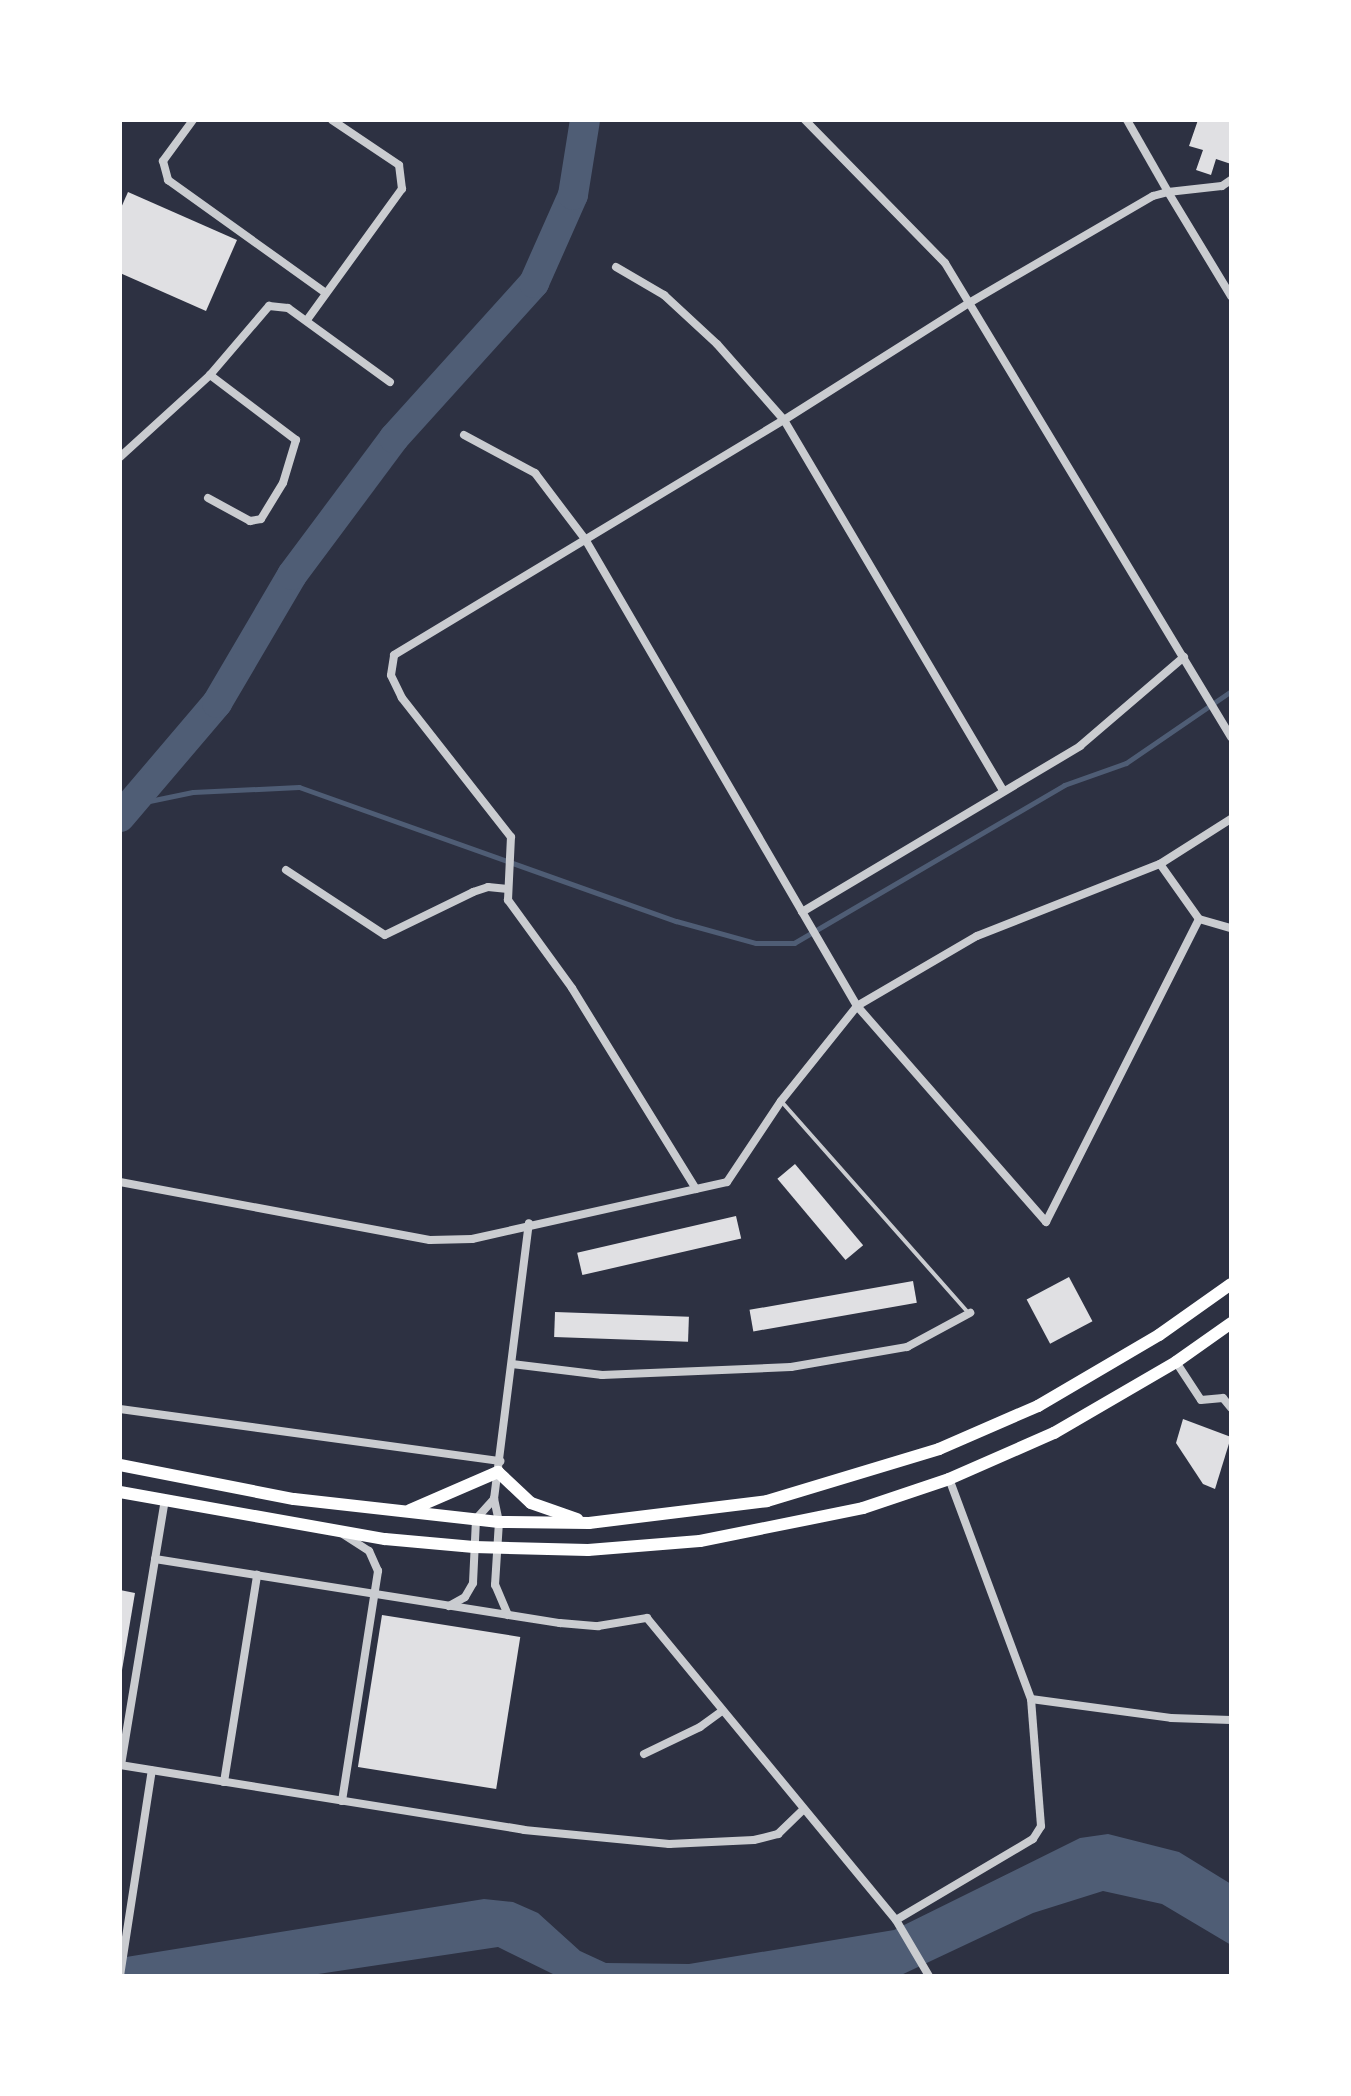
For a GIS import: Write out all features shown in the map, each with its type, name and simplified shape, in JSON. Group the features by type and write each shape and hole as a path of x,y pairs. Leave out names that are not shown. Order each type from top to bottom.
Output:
{"highway":[{"path":"120,1465 294,1499 499,1522 589,1523 767,1502 939,1449 1038,1406 1159,1335 1231,1284"},
{"path":"120,1492 340,1532 497,1549 588,1550 700,1541 864,1508 949,1479 1054,1434 1176,1362 1231,1323"},
{"path":"404,1512 499,1467 532,1503 589,1523"}],"street":[{"path":"193,120 163,161 168,180 326,293"},
{"path":"307,320 402,189 404,176 399,164 332,120"},
{"path":"805,120 945,263 1231,737"},
{"path":"1127,120 1231,296"},
{"path":"696,1189 572,988 508,900 512,838 402,698 392,674 394,655 784,420 969,303 1153,196 1222,186 1231,180"},
{"path":"616,267 664,295 717,344 784,420 1003,790"},
{"path":"120,457 210,375 269,306 279,304 307,320 390,382"},
{"path":"208,498 250,521 261,519 283,483 296,440 210,375"},
{"path":"464,436 535,472 586,538 857,1006 1046,1222 1199,919"},
{"path":"802,912 1080,746 1184,657"},
{"path":"1218,714 1231,707"},
{"path":"120,1182 430,1240 472,1238 727,1182 781,1102 857,1006 977,936 1160,864 1231,820"},
{"path":"1160,864 1199,919 1231,928"},
{"path":"286,870 385,935 473,892 507,885"},
{"path":"508,1615 495,1585 499,1522 494,1499 529,1223"},
{"path":"512,1364 602,1374 792,1367 907,1346 970,1314"},
{"path":"1176,1362 1201,1400 1223,1398 1231,1408"},
{"path":"120,1409 499,1467"},
{"path":"896,1920 1033,1839 1041,1826 1031,1699 949,1479"},
{"path":"449,1606 465,1597 473,1583 476,1520 494,1499"},
{"path":"164,1500 121,1765 524,1830 669,1844 778,1834 803,1810"},
{"path":"340,1532 368,1552 378,1570 342,1801"},
{"path":"155,1559 598,1626 647,1618 896,1920 928,1975"},
{"path":"224,1782 258,1575"},
{"path":"1031,1699 1170,1718 1231,1720"},
{"path":"644,1754 700,1727 722,1711"},
{"path":"120,1976 152,1770"}],"lane":[{"path":"781,1102 970,1314"}],"water":[{"path":"1108,1834 1179,1852 1231,1884 1231,1945 1162,1904 1103,1891 1033,1913 899,1976 557,1976 498,1947 305,1976 120,1976 120,1958 484,1899 513,1902 538,1913 580,1951 606,1963 689,1964 894,1930 1080,1838"}],"building":[{"path":"1198,120 1231,120 1231,164 1216,159 1211,175 1196,170 1203,150 1189,146"},
{"path":"128,192 237,240 206,311 120,273 120,210"},
{"path":"795,1164 863,1245 846,1260 777,1179"},
{"path":"736,1216 741,1238 582,1275 577,1253"},
{"path":"1069,1277 1092,1321 1050,1344 1027,1300"},
{"path":"913,1281 917,1303 753,1331 750,1310"},
{"path":"555,1312 689,1317 688,1342 554,1337"},
{"path":"1183,1419 1231,1437 1215,1489 1203,1484 1176,1443"},
{"path":"120,1590 135,1593 122,1670 120,1670"},
{"path":"382,1615 520,1637 496,1789 358,1767"}],"waterway":[{"path":"120,817 217,703 292,575 394,438 534,283 573,195 585,120"},
{"path":"130,805 193,792 299,787 676,921 756,943 794,943 1064,785 1126,763 1231,691"}]}
